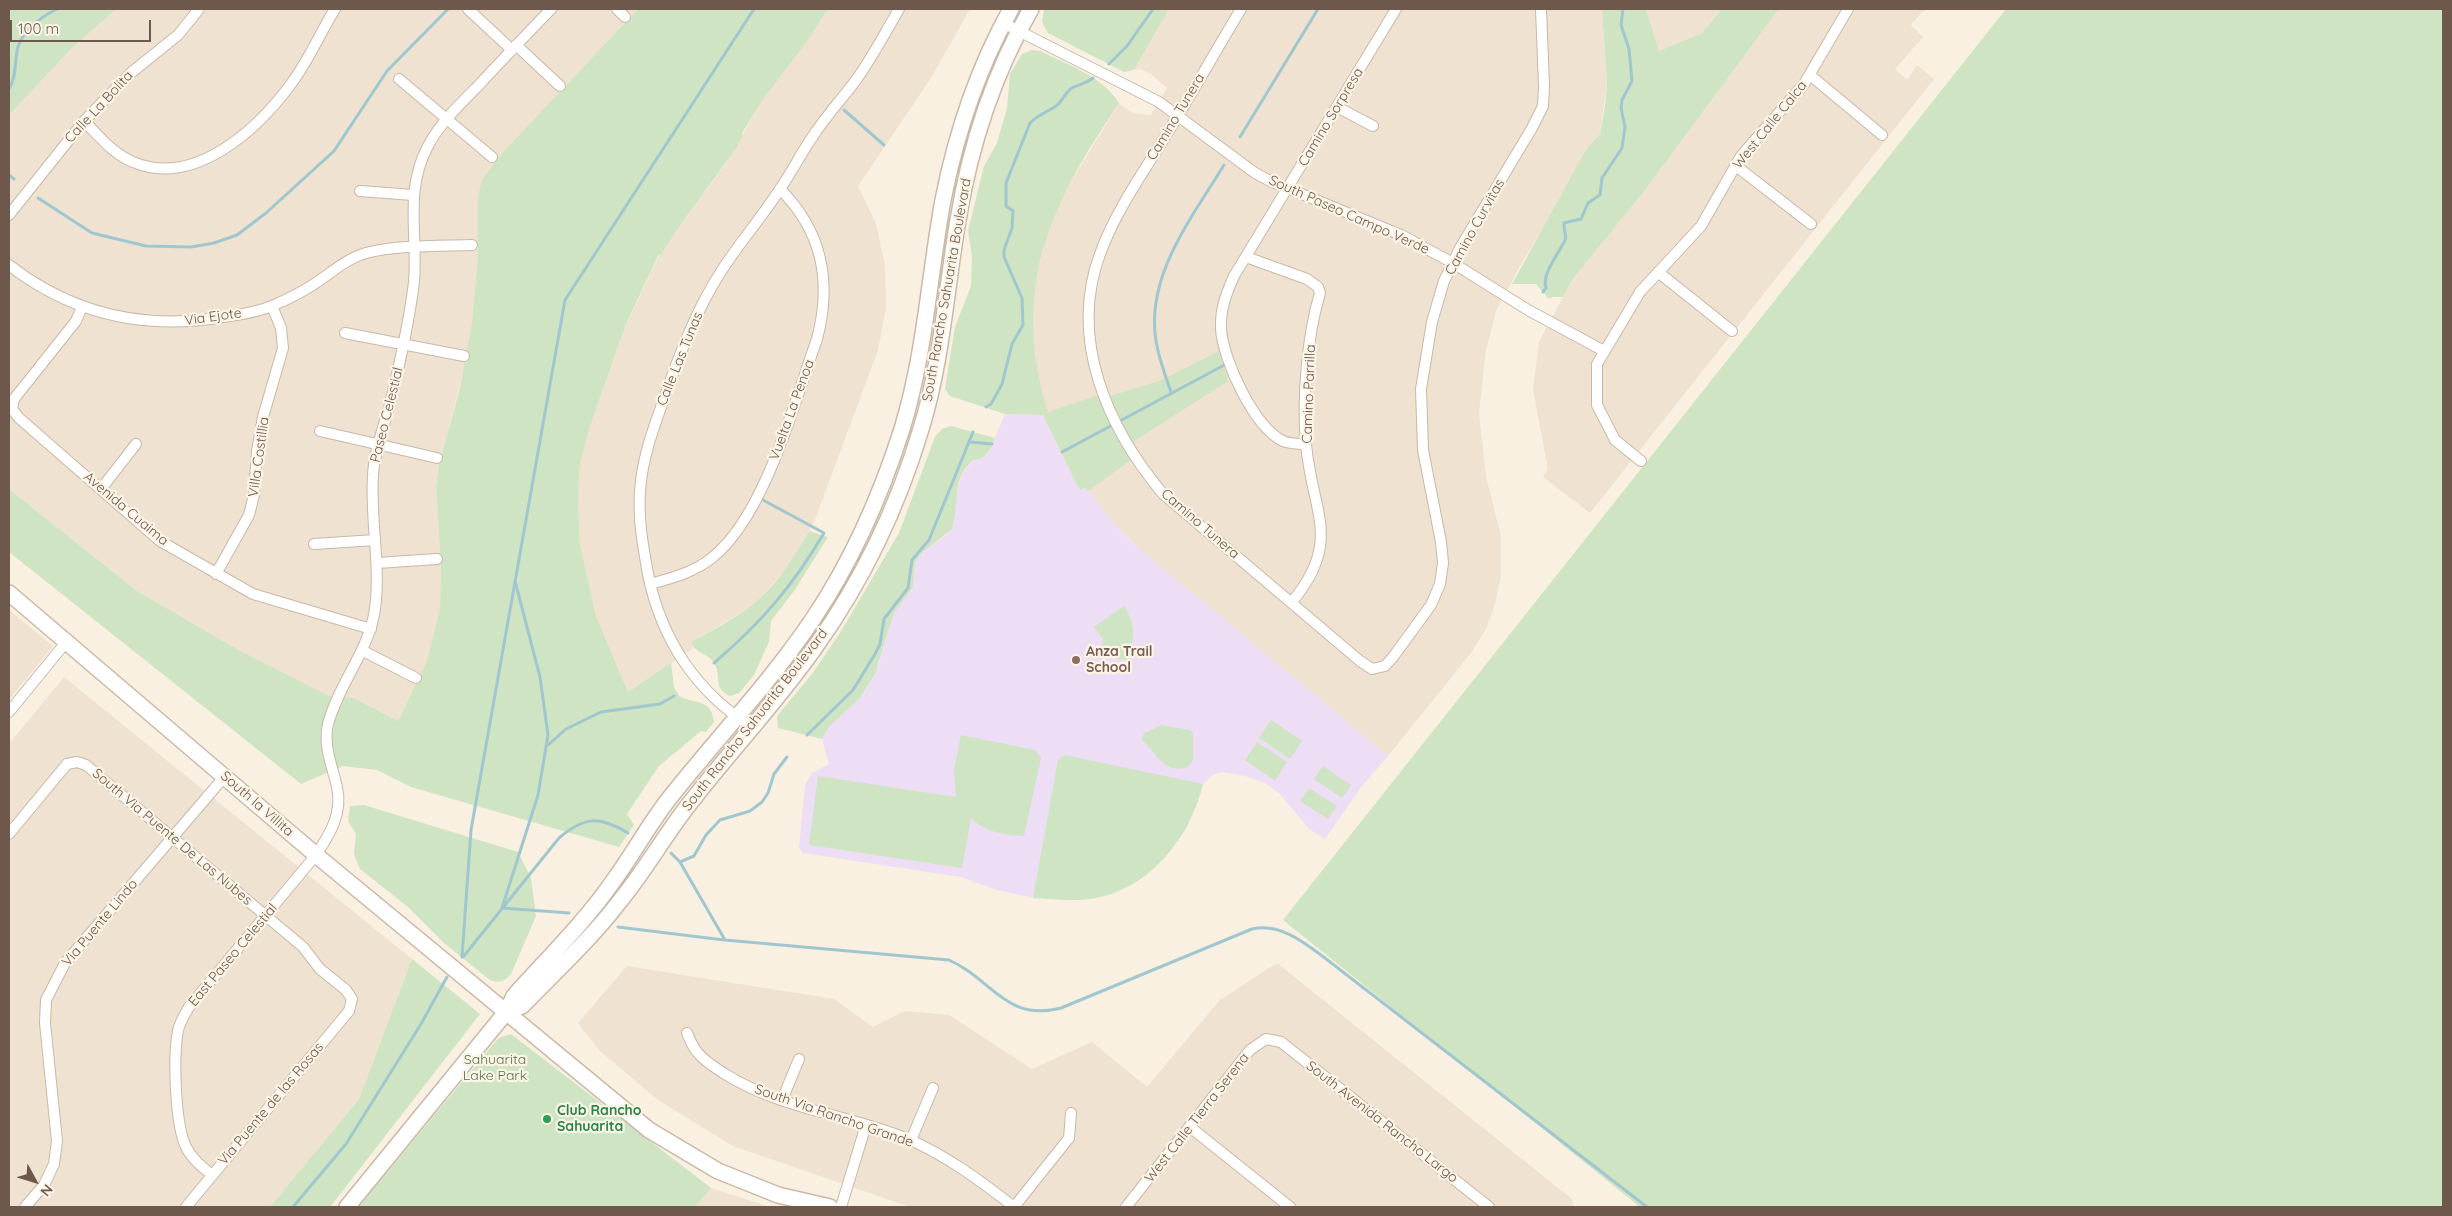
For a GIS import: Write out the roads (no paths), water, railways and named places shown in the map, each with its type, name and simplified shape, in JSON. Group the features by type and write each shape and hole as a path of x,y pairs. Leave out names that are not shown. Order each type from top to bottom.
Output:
{"street":[{"name":"Calle La Bolita","path":"9,215 84,121 132,72 178,34 199,9"},
{"path":"84,121 113,150 132,162 151,168 173,170 194,165 219,153 265,113 290,85 314,50 335,9"},
{"path":"468,9 560,86"},
{"name":"Paseo Celestial","path":"316,855 332,832 338,811 337,788 330,765 326,741 328,724 335,705 363,651 375,610 377,562 373,474 405,344 414,279 412,195 419,165 428,144 446,120 551,9"},
{"path":"617,9 626,17"},
{"name":"Calle Las Tunas","path":"752,727 737,718 715,700 693,677 675,650 661,623 650,584 639,514 642,468 652,433 697,314 722,270 780,189 812,136 857,79 899,9"},
{"name":"South Rancho Sahuarita Boulevard","path":"347,1207 507,1011 514,996 594,907 668,800 782,663 823,604 866,522 889,468 915,378 950,168 975,88 1011,9"},
{"name":"South Rancho Sahuarita Boulevard","path":"507,1011 522,1006 621,901 684,811 808,657 838,612 874,548 897,497 920,432 933,381 958,219 968,171 995,85 1019,30 1031,9"},
{"name":"Camino Tunera","path":"1242,9 1124,205 1100,255 1094,274 1089,319 1094,365 1104,398 1116,426 1151,479 1183,513 1292,602 1360,661 1372,669 1379,669"},
{"name":"Camino Sorpresa","path":"1306,444 1289,444 1281,440 1265,427 1246,400 1223,341 1221,317 1225,298 1246,257 1396,9"},
{"name":"Camino Curvitas","path":"1379,669 1385,666 1393,657 1431,605 1440,584 1443,563 1441,542 1423,450 1421,389 1432,322 1444,281 1475,220 1532,128 1543,106 1541,9"},
{"name":"West Calle Calca","path":"1641,461 1615,440 1597,405 1596,364 1640,292 1701,226 1741,156 1804,84 1848,9"},
{"name":"South Paseo Campo Verde","path":"1003,23 1138,90 1178,115 1255,173 1287,190 1400,235 1453,263 1528,310 1604,351"},
{"path":"1810,75 1882,134"},
{"path":"399,79 446,120 492,156"},
{"path":"1337,107 1373,126"},
{"path":"1736,166 1811,224"},
{"name":"Vuelta La Penoa","path":"650,584 676,577 699,567 723,549 734,535 750,511 769,472 817,339 823,313 824,288 817,246 804,216 780,189"},
{"path":"360,191 412,195"},
{"name":"Via Ejote","path":"9,265 48,291 82,307 154,322 197,322 272,306 311,286 346,262 367,253 414,247 472,246"},
{"name":"Camino Parrilla","path":"1246,257 1307,279 1318,287 1320,293 1314,316 1307,375 1306,444 1321,526 1321,545 1316,568 1292,602"},
{"path":"1658,272 1732,331"},
{"name":"Villa Costillia","path":"216,574 250,515 263,417 283,348 281,328 272,306"},
{"name":"Avenida Cuaima","path":"82,307 76,321 20,388 14,399 12,409 19,418 160,541 253,594 370,629"},
{"path":"344,333 464,356"},
{"path":"320,431 437,458"},
{"path":"101,489 136,444"},
{"path":"314,544 375,540"},
{"path":"377,562 437,559"},
{"name":"South la Villita","path":"9,593 316,855 649,1130 718,1171 778,1196 830,1207"},
{"path":"9,712 67,641"},
{"path":"363,651 416,678"},
{"name":"South Via Puente De Las Nubes","path":"9,834 68,764 76,762 86,765 303,947 320,969 346,990 352,999"},
{"name":"Via Puente Lindo","path":"24,1207 44,1185 54,1164 56,1140 45,1023 46,1000 65,963 225,776"},
{"name":"East Paseo Celestial","path":"212,1175 196,1162 186,1147 179,1122 175,1050 178,1029 189,1006 316,855"},
{"name":"Via Puente de las Rosas","path":"186,1207 349,1011 352,999"},
{"name":"South Via Rancho Grande","path":"687,1033 696,1052 711,1065 742,1085 811,1111 866,1125 911,1140 980,1181 1014,1207"},
{"name":"West Calle Tierra Serena","path":"1126,1207 1250,1050 1266,1039 1273,1039"},
{"name":"South Avenida Rancho Largo","path":"1273,1039 1281,1042 1489,1207"},
{"path":"782,1100 799,1060"},
{"path":"911,1140 933,1088"},
{"path":"1014,1207 1069,1138 1071,1113"},
{"path":"841,1207 866,1125"},
{"path":"1190,1127 1290,1207"}],"waterway":[{"path":"9,89 14,75 17,51 23,37 38,21 57,9"},
{"path":"38,198 92,233 146,246 191,247 214,243 237,235 266,213 334,151 387,71 448,9"},
{"path":"462,957 471,830 565,300 754,9"},
{"path":"1109,64 1127,46 1153,9"},
{"path":"1240,137 1318,9"},
{"path":"1543,292 1546,288 1545,282 1548,270 1565,240 1564,223 1581,219 1588,203 1600,195 1602,178 1622,148 1625,127 1621,108 1622,100 1632,81 1629,49 1621,25 1623,9"},
{"path":"986,407 991,404 1002,384 1012,344 1023,325 1022,298 1004,257 1004,250 1012,228 1013,211 1006,206 1006,183 1030,123 1056,106 1070,90 1093,78"},
{"path":"844,110 884,145"},
{"path":"1171,392 1160,361 1156,341 1154,317 1158,293 1174,248 1224,165"},
{"path":"9,175 14,179"},
{"path":"1062,452 1228,363"},
{"path":"807,735 853,690 875,654 880,644 884,619 908,588 912,560 929,540 973,432"},
{"path":"970,442 992,444"},
{"path":"714,663 747,633 775,603 800,570 824,533 763,500"},
{"path":"515,581 540,677 548,735 538,795 502,908 569,913"},
{"path":"548,745 566,729 601,712 660,704 674,696"},
{"path":"680,862 694,856 706,835 720,820 750,811 762,802 768,793 774,774 787,757"},
{"path":"463,957 559,838 568,831 585,822 600,821 618,827 628,833"},
{"path":"671,853 680,862 725,940 949,960 977,977 1012,1004 1026,1009 1042,1011 1061,1008 1252,929 1271,928 1289,934 1321,955 1647,1207"},
{"path":"618,927 724,940"},
{"path":"293,1207 346,1144 421,1024 447,977"}],"place":[{"name":"Anza Trail School","path":"1076,660"},
{"name":"Club Rancho Sahuarita","path":"547,1119"}],"park label":[{"name":"Sahuarita Lake Park","path":"495,1068"}]}
